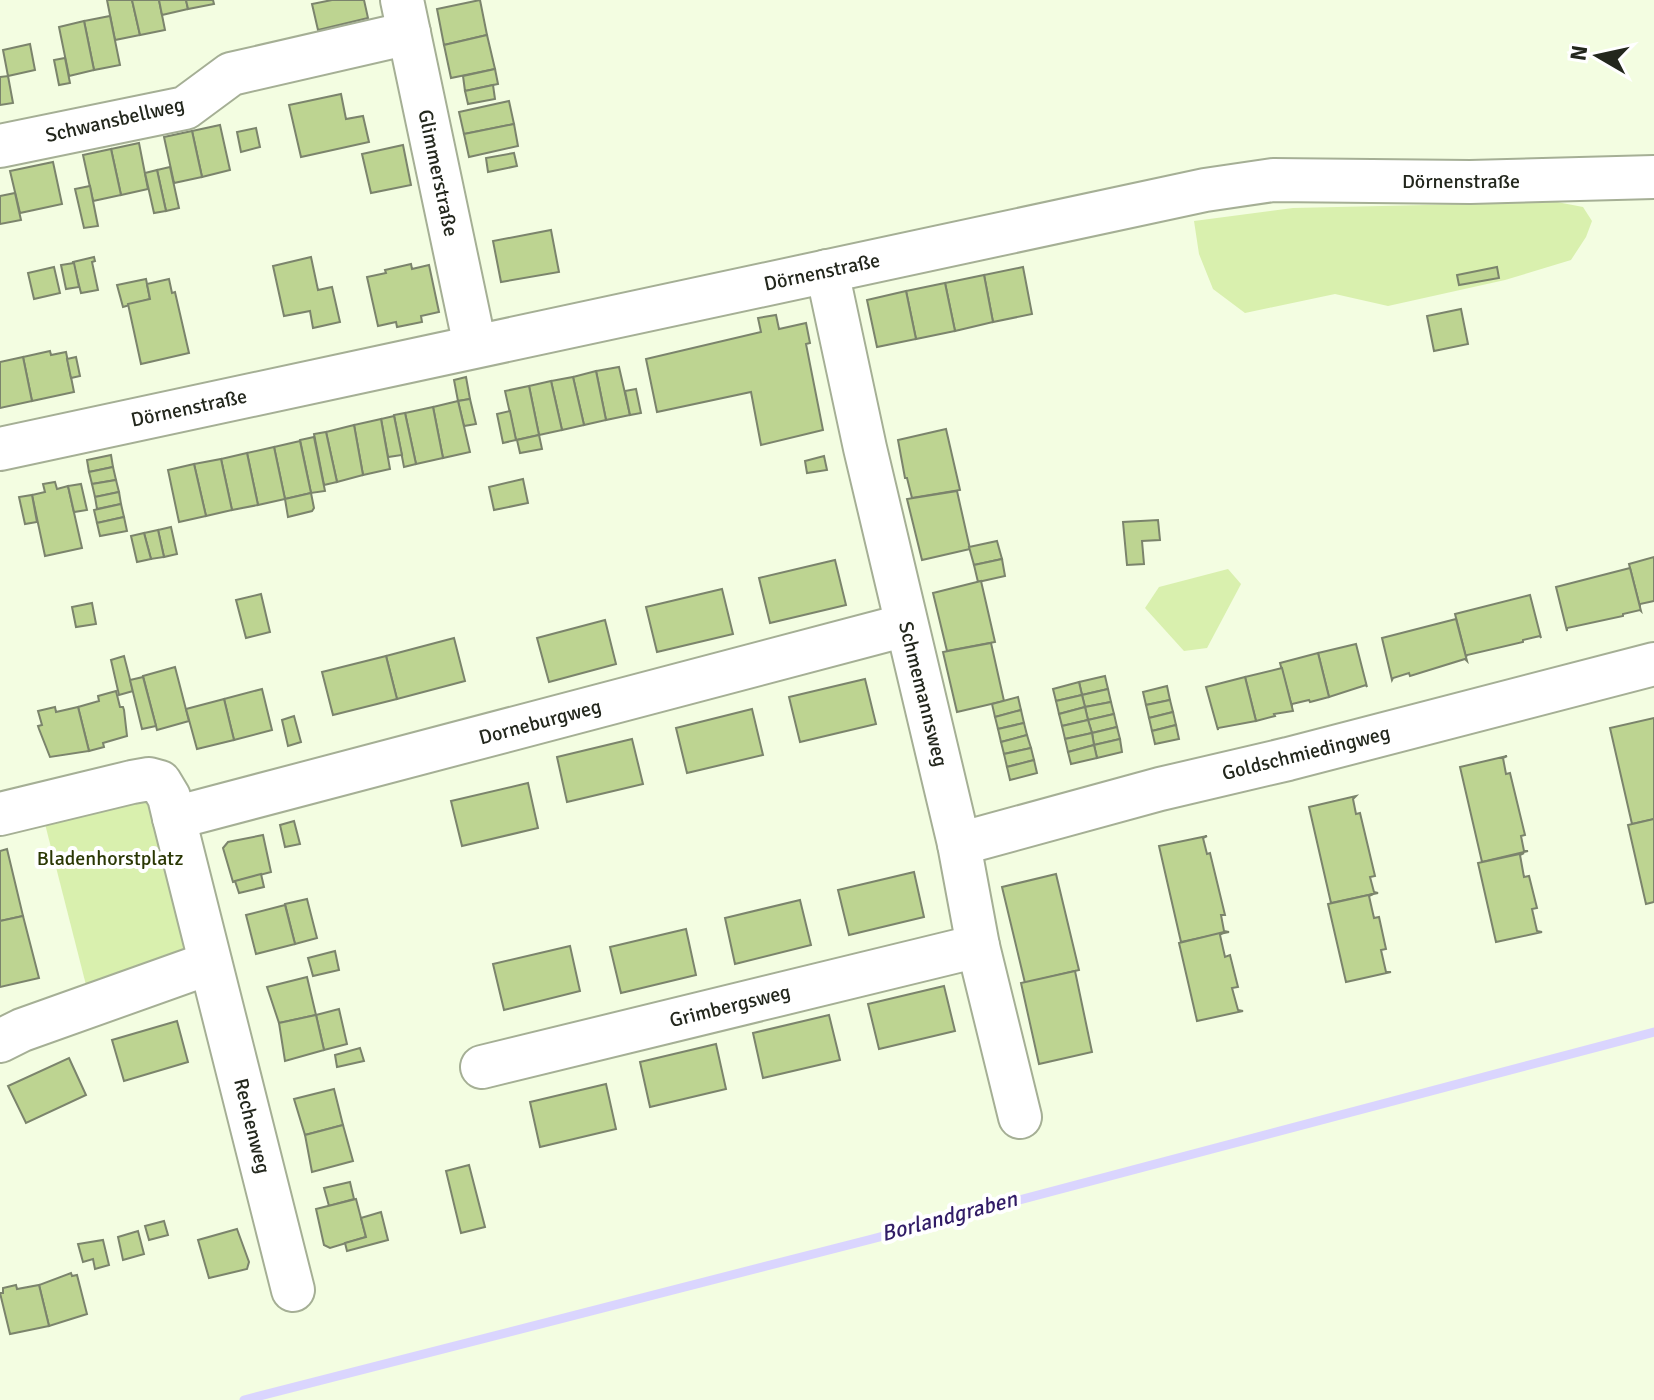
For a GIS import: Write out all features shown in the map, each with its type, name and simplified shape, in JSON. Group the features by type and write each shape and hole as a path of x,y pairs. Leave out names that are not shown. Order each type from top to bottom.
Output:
{"street":[{"name":"Schwansbellweg","path":"0,146 185,108 231,74 405,17"},
{"name":"Glimmerstraße","path":"405,17 475,346"},
{"name":"Dörnenstraße","path":"0,449 1205,190 1273,180 1470,182 1654,177"},
{"name":"Schmemannsweg","path":"827,271 906,625 959,844 978,946 1020,1117"},
{"name":"Dorneburgweg","path":"174,818 906,625"},
{"name":"Goldschmiedingweg","path":"959,844 1160,789 1654,664"},
{"path":"0,1041 210,963 169,797 160,782 149,779 14,810"},
{"name":"Grimbergsweg","path":"482,1067 978,946"},
{"name":"Rechenweg","path":"210,963 293,1290"}],"green space":[{"path":"1557,202 1583,207 1592,221 1571,260 1505,280 1388,306 1335,294 1245,313 1213,289 1199,254 1194,221 1293,208"},
{"path":"1228,569 1241,584 1207,648 1184,651 1145,608 1159,587"},
{"name":"Bladenhorstplatz","path":"149,792 187,949 86,985 44,820"}],"building":[{"path":"107,0 132,0 140,35 115,40"},
{"path":"132,0 159,0 165,30 140,35"},
{"path":"159,0 186,0 188,9 162,15"},
{"path":"186,0 213,0 214,4 188,9"},
{"path":"332,0 364,0 368,18 318,30 312,4"},
{"path":"480,0 487,35 444,45 437,9"},
{"path":"110,16 120,65 94,70 84,21"},
{"path":"84,21 94,70 69,76 59,27"},
{"path":"487,35 495,69 451,78 444,45"},
{"path":"30,44 35,70 8,76 3,50"},
{"path":"65,58 70,83 59,85 54,60"},
{"path":"495,69 498,84 465,91 463,76"},
{"path":"8,76 13,103 0,105 0,77"},
{"path":"493,85 495,99 468,104 465,91"},
{"path":"341,94 346,119 363,116 369,142 301,157 289,105"},
{"path":"509,101 514,124 464,134 459,112"},
{"path":"514,124 518,146 469,157 464,134"},
{"path":"220,125 230,170 202,177 192,131"},
{"path":"256,128 260,147 241,152 237,132"},
{"path":"192,131 202,177 174,183 164,137"},
{"path":"139,143 148,189 121,195 111,149"},
{"path":"403,145 411,185 371,193 362,154"},
{"path":"111,149 121,195 93,201 83,155"},
{"path":"514,153 517,166 488,172 486,158"},
{"path":"53,162 62,204 20,213 10,171"},
{"path":"170,167 179,208 166,211 157,170"},
{"path":"157,170 166,211 154,213 145,173"},
{"path":"90,186 98,226 84,228 75,189"},
{"path":"15,193 21,220 0,224 0,196"},
{"path":"551,230 559,272 501,282 493,241"},
{"path":"94,257 95,261 92,262 98,290 81,293 73,262"},
{"path":"311,257 318,290 332,287 340,322 313,328 310,311 284,316 273,266"},
{"path":"74,263 79,287 66,289 61,265"},
{"path":"411,264 412,269 429,265 439,312 421,316 422,322 397,327 396,322 378,326 367,277"},
{"path":"54,267 60,293 34,299 28,273"},
{"path":"1023,267 1032,314 993,322 984,275"},
{"path":"1497,267 1499,278 1459,285 1457,275"},
{"path":"984,275 993,322 955,331 945,283"},
{"path":"146,279 150,299 123,307 117,285"},
{"path":"169,279 172,293 175,292 189,353 141,364 128,304 150,299 147,284"},
{"path":"945,283 955,331 916,339 906,291"},
{"path":"906,291 916,339 877,347 867,300"},
{"path":"1461,309 1468,344 1434,351 1427,316"},
{"path":"776,315 779,329 806,323 810,343 806,344 823,430 761,445 751,392 657,412 646,359 761,332 758,318"},
{"path":"50,351 51,355 66,352 74,392 32,401 23,357"},
{"path":"23,357 32,401 0,408 0,362"},
{"path":"76,357 80,376 71,378 67,359"},
{"path":"619,367 630,415 606,420 596,371"},
{"path":"596,371 606,420 584,425 573,377"},
{"path":"466,377 470,399 458,401 454,380"},
{"path":"573,377 584,425 562,430 551,381"},
{"path":"551,381 562,430 539,435 529,386"},
{"path":"529,386 539,435 516,440 505,391"},
{"path":"636,389 641,413 630,415 625,391"},
{"path":"470,399 476,424 464,426 458,401"},
{"path":"458,401 470,452 443,458 433,407"},
{"path":"433,407 443,458 416,464 405,413"},
{"path":"510,411 516,440 503,443 497,414"},
{"path":"405,413 416,464 404,467 394,415"},
{"path":"394,416 402,455 388,457 381,419"},
{"path":"381,419 390,469 363,475 354,425"},
{"path":"354,425 363,475 337,482 326,432"},
{"path":"946,429 960,490 912,498 898,440"},
{"path":"326,432 337,482 324,485 314,434"},
{"path":"539,435 542,449 520,453 517,440"},
{"path":"314,437 325,491 311,493 300,440"},
{"path":"300,441 311,493 285,499 274,447"},
{"path":"274,447 285,499 258,505 247,453"},
{"path":"247,453 258,505 232,510 221,459"},
{"path":"111,455 113,467 89,472 87,460"},
{"path":"824,456 827,470 807,473 805,461"},
{"path":"221,459 232,510 206,516 194,464"},
{"path":"194,464 206,516 179,522 168,470"},
{"path":"113,467 116,480 92,484 89,472"},
{"path":"523,479 528,503 494,510 489,487"},
{"path":"116,480 119,492 95,497 92,484"},
{"path":"55,482 57,489 68,486 82,548 45,556 32,495 45,492 43,484"},
{"path":"81,484 87,510 74,512 68,486"},
{"path":"957,491 970,549 922,560 907,499"},
{"path":"119,492 121,504 97,509 95,497"},
{"path":"311,493 312,511 288,517 285,499"},
{"path":"32,495 37,522 25,524 19,497"},
{"path":"121,504 124,517 97,523 94,510"},
{"path":"124,517 127,531 100,536 97,523"},
{"path":"1158,520 1160,540 1142,541 1144,564 1127,565 1123,522"},
{"path":"171,527 177,554 164,557 158,530"},
{"path":"158,530 164,557 151,559 144,533"},
{"path":"144,533 151,559 137,562 131,536"},
{"path":"997,541 1002,559 974,565 969,547"},
{"path":"1654,557 1654,601 1640,604 1640,607 1629,564"},
{"path":"1002,559 1005,576 978,582 974,565"},
{"path":"835,560 846,605 770,623 759,578"},
{"path":"1630,568 1641,611 1567,628 1567,631 1556,587"},
{"path":"981,581 995,642 947,651 933,593"},
{"path":"722,589 733,634 657,652 646,607"},
{"path":"261,594 270,632 246,638 236,600"},
{"path":"1530,595 1541,638 1523,640 1466,657 1455,614"},
{"path":"92,603 96,624 76,627 72,607"},
{"path":"1456,619 1467,661 1465,659 1410,676 1409,673 1392,680 1382,638"},
{"path":"605,620 616,664 549,682 537,638"},
{"path":"454,638 465,681 397,699 386,656"},
{"path":"991,643 1004,701 957,712 943,652"},
{"path":"1356,644 1367,687 1329,697 1318,653"},
{"path":"1318,653 1329,697 1292,704 1292,707 1280,663"},
{"path":"124,656 133,691 119,695 111,660"},
{"path":"386,656 397,699 333,715 322,672"},
{"path":"175,667 189,721 157,730 143,676"},
{"path":"1282,668 1293,711 1256,721 1245,677"},
{"path":"1105,676 1108,689 1082,695 1079,682"},
{"path":"143,677 156,726 142,729 130,680"},
{"path":"1245,677 1256,721 1218,730 1206,687"},
{"path":"865,679 876,724 800,742 789,697"},
{"path":"1079,682 1082,695 1056,701 1053,689"},
{"path":"1167,686 1170,700 1146,705 1143,692"},
{"path":"262,689 272,730 234,740 224,699"},
{"path":"1108,689 1111,702 1085,707 1082,695"},
{"path":"116,691 120,707 124,710 127,736 89,751 78,707 99,701 98,696"},
{"path":"1082,695 1085,707 1059,714 1056,701"},
{"path":"1018,697 1021,710 995,717 992,704"},
{"path":"224,699 234,740 197,749 186,709"},
{"path":"1170,700 1173,712 1149,718 1146,705"},
{"path":"1111,702 1114,714 1088,720 1085,707"},
{"path":"55,707 56,712 78,707 89,751 50,757 38,726 42,725 38,711"},
{"path":"1085,707 1088,720 1062,726 1059,714"},
{"path":"752,709 763,755 687,773 676,728"},
{"path":"1021,710 1024,723 998,729 995,717"},
{"path":"1173,712 1176,725 1152,731 1149,718"},
{"path":"1114,714 1117,727 1092,733 1088,720"},
{"path":"294,716 301,742 288,746 282,720"},
{"path":"1654,718 1654,819 1632,824 1610,728"},
{"path":"1088,720 1092,733 1065,739 1062,726"},
{"path":"1024,723 1027,735 1001,742 998,729"},
{"path":"1176,725 1179,739 1155,744 1152,731"},
{"path":"1117,727 1120,739 1094,745 1092,733"},
{"path":"1092,733 1094,745 1068,752 1065,739"},
{"path":"1027,735 1031,748 1004,754 1001,742"},
{"path":"632,739 643,784 567,802 557,757"},
{"path":"1120,739 1122,752 1097,758 1094,745"},
{"path":"1094,745 1097,758 1071,764 1068,752"},
{"path":"1031,748 1034,760 1007,767 1004,754"},
{"path":"1507,756 1503,758 1506,774 1510,773 1525,835 1521,836 1524,851 1528,851 1482,862 1460,767"},
{"path":"1034,760 1037,773 1010,780 1007,767"},
{"path":"528,783 538,828 462,846 451,801"},
{"path":"1356,796 1353,799 1356,814 1360,813 1375,876 1370,877 1374,892 1378,893 1331,903 1309,807"},
{"path":"1654,819 1654,902 1646,904 1628,825"},
{"path":"294,821 300,844 285,847 280,825"},
{"path":"263,835 271,872 233,882 223,848 228,842"},
{"path":"1207,836 1203,838 1207,854 1210,853 1225,915 1221,915 1224,931 1229,932 1181,942 1159,846"},
{"path":"7,849 23,916 0,921 0,851"},
{"path":"1524,853 1520,855 1524,877 1529,876 1537,908 1532,909 1537,931 1542,932 1496,942 1478,863"},
{"path":"914,872 924,917 849,935 838,890"},
{"path":"261,874 264,887 239,893 235,881"},
{"path":"1056,874 1079,970 1025,983 1002,887"},
{"path":"1373,894 1369,896 1374,918 1379,917 1386,949 1381,950 1386,972 1391,972 1346,982 1328,904"},
{"path":"307,899 317,938 295,944 285,904"},
{"path":"800,900 811,945 735,964 725,918"},
{"path":"285,905 295,944 256,954 246,915"},
{"path":"23,916 39,978 0,987 0,921"},
{"path":"686,929 696,975 621,993 610,947"},
{"path":"1224,932 1220,935 1225,957 1230,955 1238,987 1232,988 1238,1010 1243,1011 1197,1021 1179,943"},
{"path":"570,946 580,991 504,1010 493,964"},
{"path":"335,951 339,970 313,976 308,958"},
{"path":"1075,971 1092,1052 1039,1064 1021,983"},
{"path":"307,977 316,1015 279,1023 267,987"},
{"path":"944,986 955,1031 879,1049 868,1004"},
{"path":"339,1009 347,1044 324,1050 316,1015"},
{"path":"316,1015 324,1050 285,1061 279,1023"},
{"path":"829,1015 840,1060 763,1078 753,1033"},
{"path":"177,1021 188,1062 124,1081 112,1040"},
{"path":"716,1044 726,1089 650,1107 640,1062"},
{"path":"360,1048 364,1061 337,1067 335,1055"},
{"path":"69,1058 86,1095 26,1123 8,1086"},
{"path":"606,1084 616,1129 540,1147 530,1102"},
{"path":"334,1089 343,1125 305,1135 294,1099"},
{"path":"343,1125 353,1161 312,1172 305,1135"},
{"path":"469,1165 485,1227 461,1233 446,1171"},
{"path":"350,1182 354,1199 329,1206 324,1188"},
{"path":"356,1199 366,1237 330,1248 324,1245 316,1209"},
{"path":"381,1212 388,1240 347,1251 345,1243 366,1237 361,1218"},
{"path":"164,1221 168,1235 149,1240 145,1226"},
{"path":"237,1229 249,1262 247,1269 209,1278 198,1240"},
{"path":"138,1231 144,1254 123,1260 118,1237"},
{"path":"103,1240 109,1265 95,1269 93,1259 83,1262 78,1244"},
{"path":"71,1273 72,1276 77,1275 87,1314 49,1326 39,1285"},
{"path":"16,1285 17,1289 39,1285 49,1326 10,1334 0,1293 3,1293 3,1288"}],"waterway":[{"name":"Borlandgraben","path":"244,1400 872,1239 1654,1032"}]}
